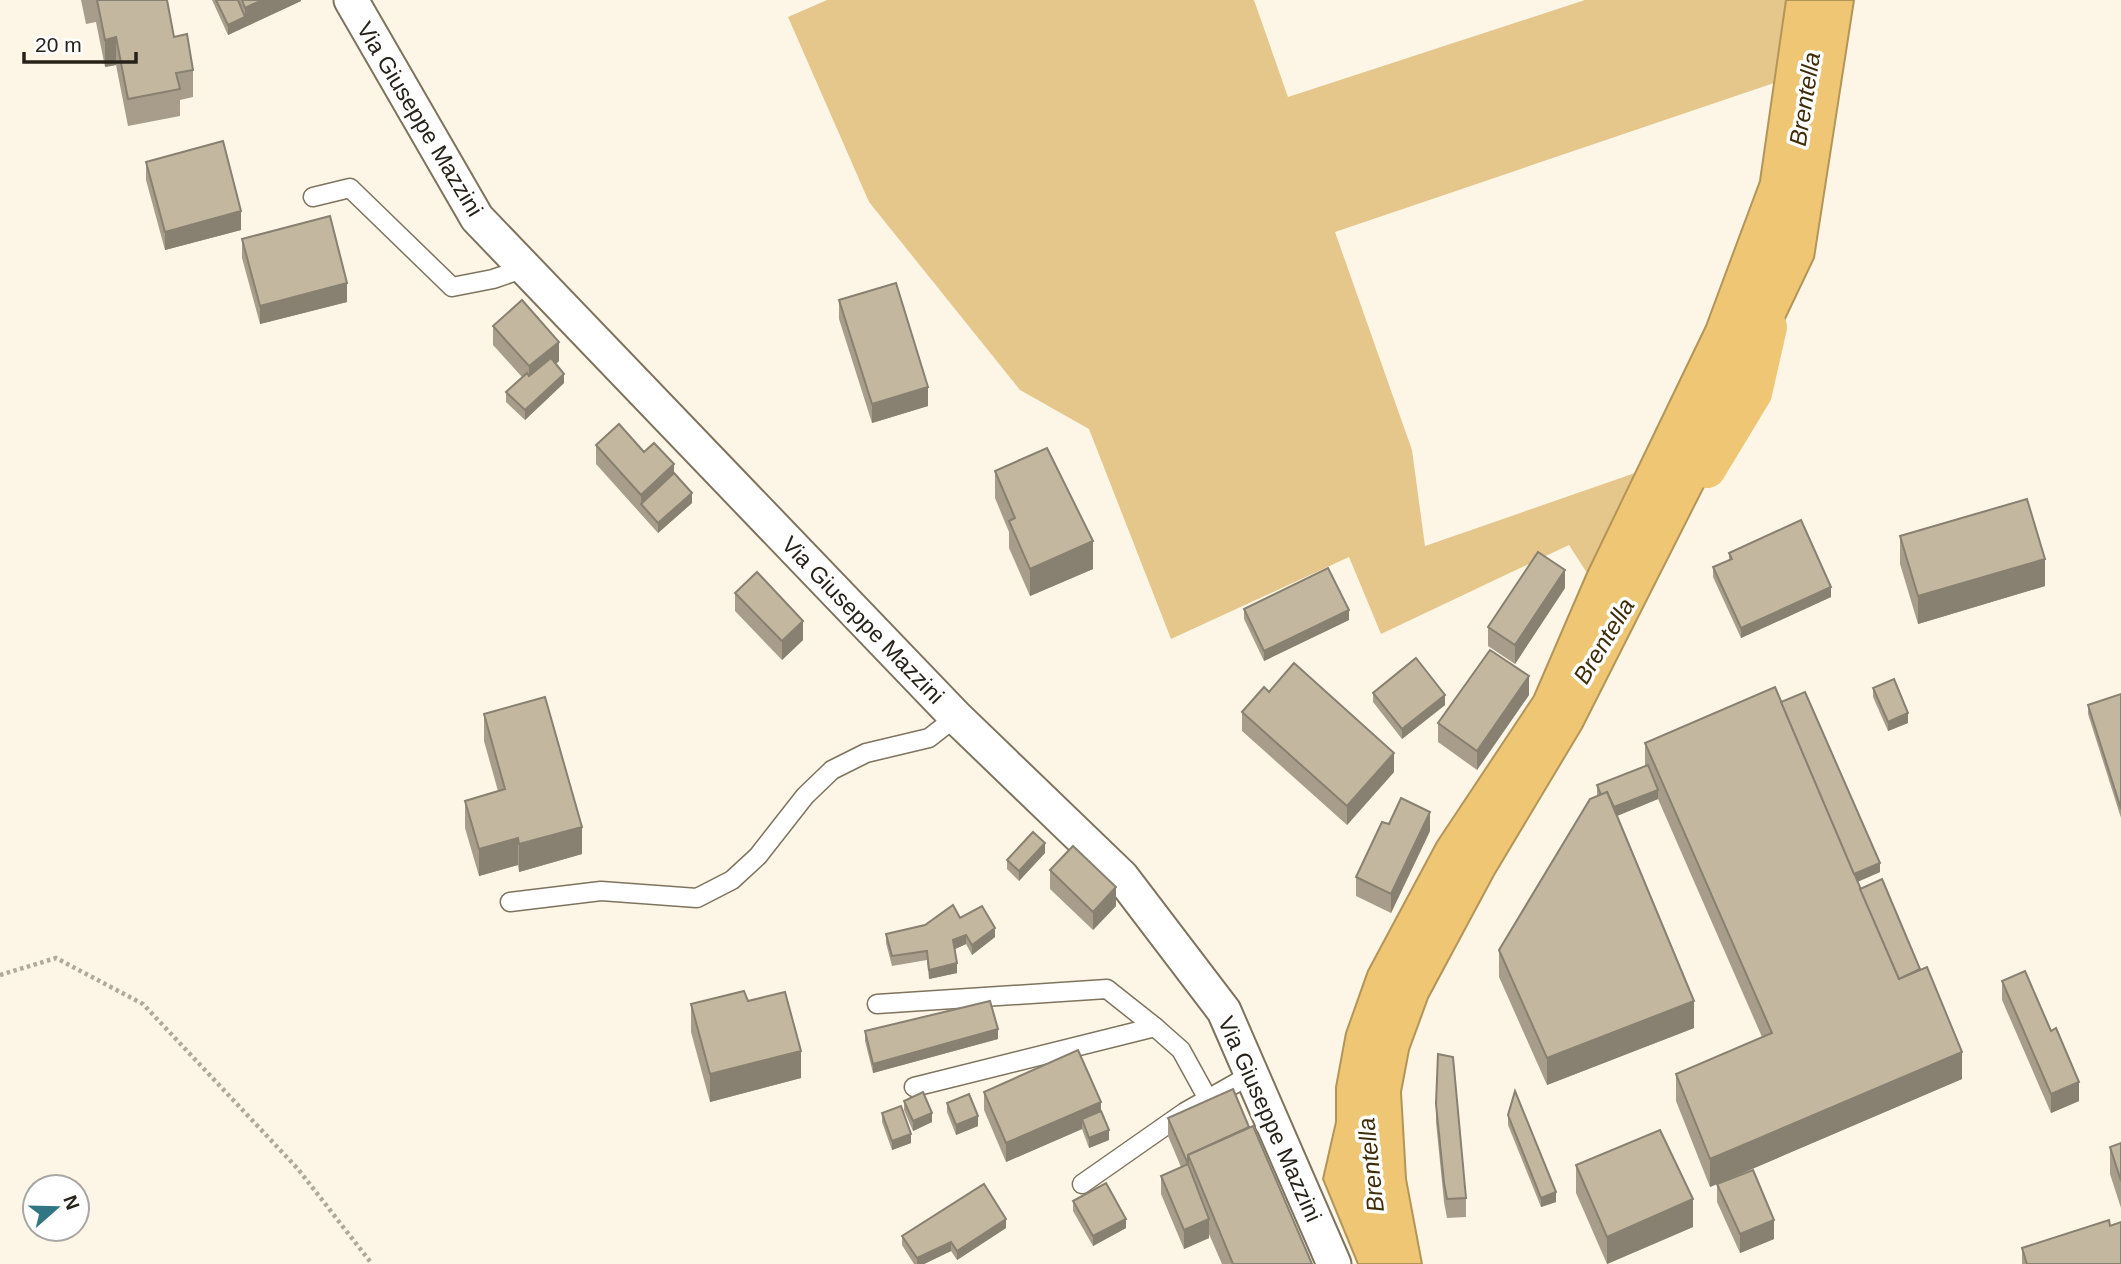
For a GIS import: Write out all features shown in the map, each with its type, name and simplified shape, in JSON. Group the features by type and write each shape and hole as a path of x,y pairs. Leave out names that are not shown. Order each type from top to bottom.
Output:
{"street":[{"name":"Via Giuseppe Mazzini","path":"351,0 477,218 956,717 1122,877 1224,1011 1334,1264"}],"lane":[{"path":"313,197 350,188 452,287 493,279 525,268"},
{"path":"510,902 601,891 698,898 733,880 758,856 805,796 832,770 866,753 929,738 956,717"},
{"path":"877,1004 1108,989 1181,1051 1208,1099"},
{"path":"914,1087 1155,1027"},
{"path":"1082,1184 1208,1099 1251,1074"}],"path":[{"path":"0,975 56,958 143,1004 298,1170 372,1264"}],"shaded area":[{"path":"827,0 1254,0 1288,97 1585,0 1786,0 1774,83 1335,232 1412,450 1425,546 1635,473 1587,573 1569,545 1381,634 1349,557 1171,639 1089,429 1020,390 869,202 788,17"}],"water":[{"path":"1786,0 1854,0 1814,258 1719,457 1582,728 1494,875 1428,998 1409,1050 1401,1092 1406,1179 1422,1264 1358,1264 1323,1179 1336,1122 1336,1087 1346,1033 1368,971 1437,842 1534,696 1587,573 1706,326 1760,181"}],"building":[{"path":"97,0 167,0 174,37 187,34 193,70 176,73 180,89 128,99 116,37 105,40"},
{"path":"216,0 238,0 245,17 228,25"},
{"path":"242,0 262,0 245,8"},
{"path":"223,141 241,211 165,232 146,162"},
{"path":"330,216 347,283 260,306 242,239"},
{"path":"896,283 928,387 872,404 839,300"},
{"path":"522,300 559,342 529,366 493,326"},
{"path":"551,358 564,374 525,410 506,392 527,373 529,376"},
{"path":"619,424 644,452 654,443 674,464 641,495 596,445"},
{"path":"1047,448 1093,541 1030,569 1009,521 1015,518 995,471"},
{"path":"674,473 692,493 658,523 641,504"},
{"path":"2027,499 2045,559 1918,596 1900,536"},
{"path":"1801,520 1831,587 1741,628 1713,567 1732,559 1729,553"},
{"path":"1538,552 1565,570 1515,645 1488,627"},
{"path":"1328,568 1349,610 1264,651 1244,609"},
{"path":"757,572 803,621 782,641 735,593"},
{"path":"1490,650 1529,676 1477,751 1438,723"},
{"path":"1416,658 1445,695 1402,729 1373,693"},
{"path":"1294,663 1394,753 1347,806 1242,712 1264,687 1269,692"},
{"path":"1894,679 1908,713 1888,722 1873,688"},
{"path":"1775,687 1899,979 1927,967 1962,1052 1710,1159 1676,1074 1772,1033 1645,743"},
{"path":"1805,692 1880,863 1854,874 1781,702"},
{"path":"2121,694 2121,809 2088,705"},
{"path":"545,697 582,827 519,844 518,838 479,849 465,801 505,789 484,714"},
{"path":"1648,765 1658,790 1614,807 1607,792 1601,795 1597,785"},
{"path":"1607,792 1694,1001 1547,1058 1499,950 1590,799"},
{"path":"1401,798 1430,812 1391,894 1356,877 1382,822 1389,824"},
{"path":"1033,832 1045,843 1019,871 1007,860"},
{"path":"1073,846 1116,887 1093,912 1050,870"},
{"path":"1882,879 1920,969 1899,979 1860,889"},
{"path":"953,905 960,918 982,906 995,928 972,945 966,935 953,940 957,963 929,970 927,951 892,956 886,934 925,925"},
{"path":"2025,971 2051,1031 2056,1028 2079,1082 2051,1094 2002,981"},
{"path":"744,991 748,1001 785,992 801,1051 710,1074 691,1004"},
{"path":"990,1001 998,1029 873,1064 865,1031"},
{"path":"1078,1050 1101,1102 1006,1143 984,1092"},
{"path":"1438,1054 1453,1057 1466,1198 1447,1199 1436,1104"},
{"path":"1233,1089 1249,1127 1188,1155 1188,1164 1168,1118"},
{"path":"1515,1091 1556,1192 1541,1198 1508,1115"},
{"path":"923,1092 932,1113 913,1121 904,1101"},
{"path":"969,1094 978,1116 956,1125 947,1103"},
{"path":"901,1106 911,1134 892,1141 882,1113"},
{"path":"1101,1111 1109,1130 1089,1138 1082,1119"},
{"path":"1253,1126 1312,1264 1233,1264 1188,1155"},
{"path":"1660,1130 1693,1199 1607,1237 1576,1165"},
{"path":"2121,1143 2121,1181 2110,1147"},
{"path":"1188,1164 1209,1219 1184,1230 1161,1176"},
{"path":"1753,1170 1774,1220 1740,1234 1717,1184"},
{"path":"1106,1183 1126,1219 1093,1236 1073,1201"},
{"path":"984,1184 1006,1219 957,1251 951,1242 917,1258 902,1236"},
{"path":"2109,1220 2110,1226 2121,1222 2121,1264 2027,1264 2022,1248"}],"waterway":[{"name":"Brentella","path":"1707,469 1753,393 1768,327"}]}
